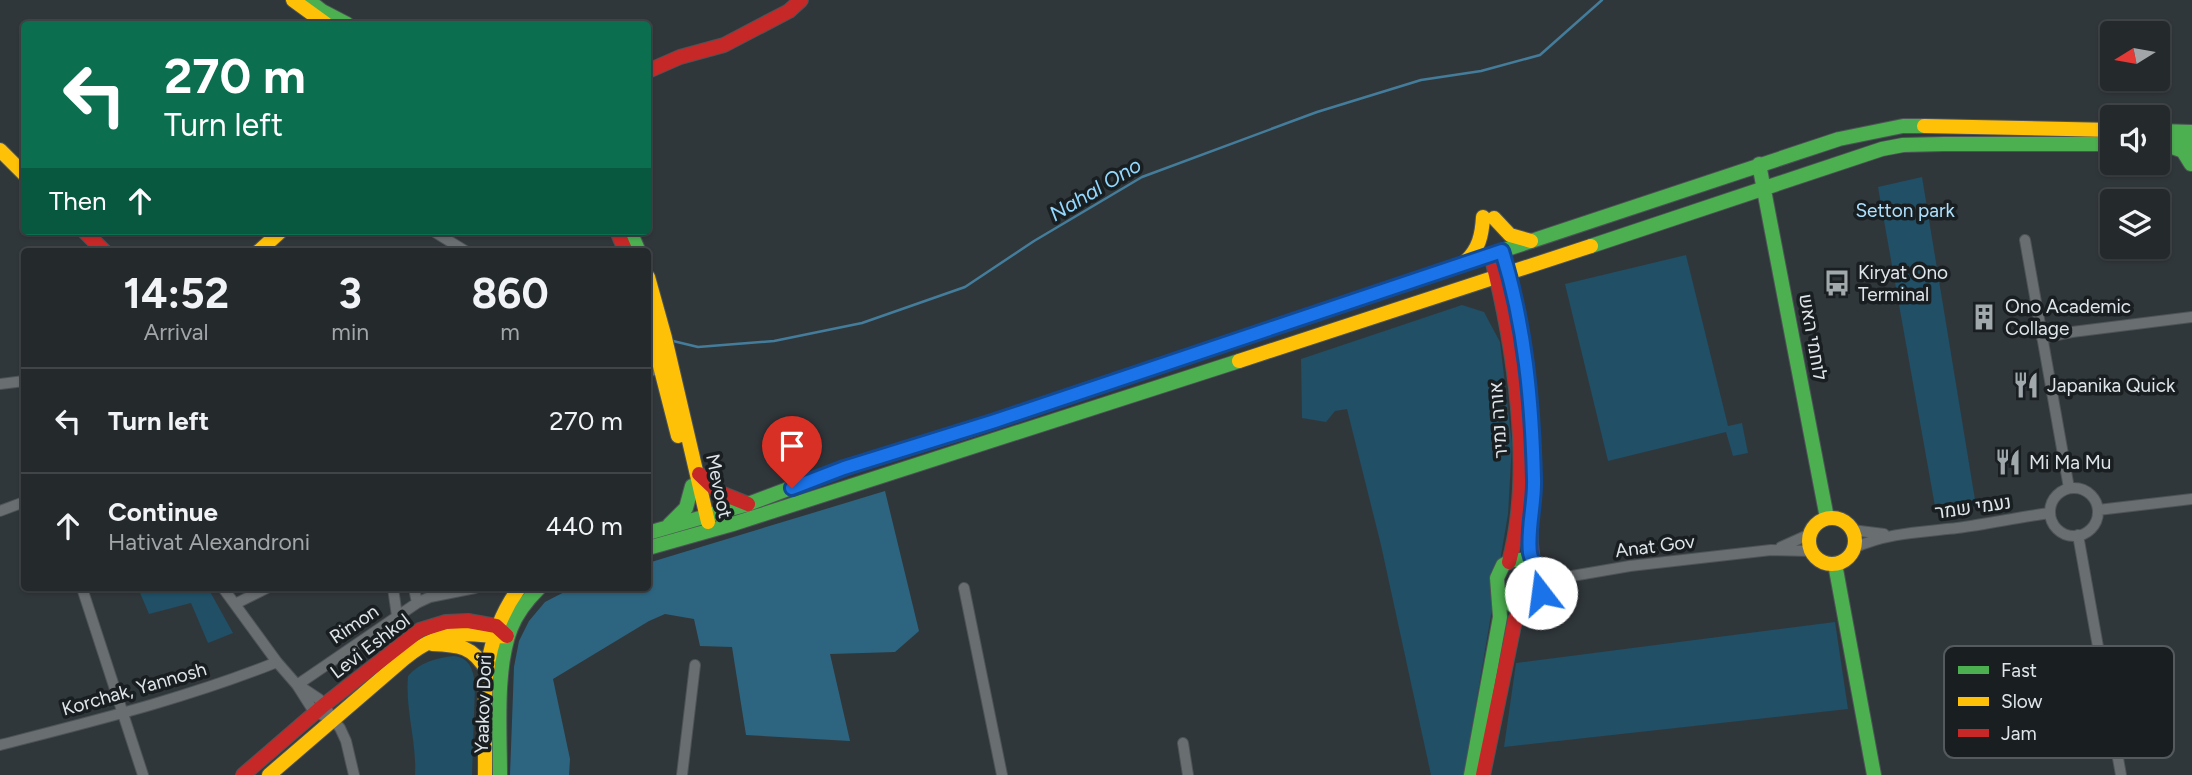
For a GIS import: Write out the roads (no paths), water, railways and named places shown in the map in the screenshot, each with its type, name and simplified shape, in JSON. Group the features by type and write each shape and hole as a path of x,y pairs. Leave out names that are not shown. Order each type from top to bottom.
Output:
{"main road":[{"path":"293,0 322,21"},
{"path":"308,0 341,21"},
{"path":"651,70 680,57 724,45 789,11 801,0"},
{"path":"651,547 706,521 844,468 969,430 1759,163 1839,139 1903,126 2100,130"},
{"path":"2170,138 2191,150"},
{"path":"651,532 706,521 973,447 1468,287 1882,149 1903,145 2100,144"},
{"path":"2170,146 2191,150"},
{"path":"1,153 21,171"},
{"name":"לוחמי האש","path":"1759,163 1827,518"},
{"path":"1742,195 1759,201 1770,211 1780,194 1794,179"},
{"path":"1461,265 1481,243 1488,218 1506,234 1532,241"},
{"path":"89,235 101,248"},
{"path":"262,248 277,235"},
{"name":"אורה נמיר","path":"1497,253 1528,369 1535,484 1530,553 1534,564"},
{"path":"1468,287 1478,286 1491,290 1512,312 1524,277 1538,263"},
{"name":"Mevoot","path":"651,300 660,369 696,471 706,521"},
{"name":"אורה נמיר","path":"1509,562 1518,523 1521,480 1512,312"},
{"name":"Mevoot","path":"651,332 691,486 706,521"},
{"path":"696,471 718,492 748,504"},
{"path":"666,528 691,501 691,486"},
{"path":"1827,518 1840,519 1852,530 1854,548 1846,560 1835,564 1819,560 1811,551 1810,534 1816,524 1827,518"},
{"path":"1471,775 1500,617 1501,606 1496,581 1500,570 1509,562 1521,559 1534,564 1544,581 1538,597 1523,606 1515,620 1483,775"},
{"path":"1835,564 1874,775"},
{"path":"499,633 502,612 516,591"},
{"path":"460,621 491,610 516,591"},
{"path":"499,633 536,591"},
{"path":"1499,593 1507,602 1523,606"},
{"name":"Levi Eshkol","path":"243,775 320,708 420,630 460,621 499,633"},
{"name":"Levi Eshkol","path":"268,775 424,644 452,635 499,633"},
{"name":"Yaakov Dori","path":"485,775 488,671 499,633"},
{"name":"Yaakov Dori","path":"499,633 502,665 500,775"},
{"path":"424,644 467,648 479,657 488,671"}],"street":[{"path":"439,235 461,248"},
{"path":"2025,240 2069,488"},
{"path":"2042,338 2083,330 2192,317"},
{"path":"0,384 21,381"},
{"path":"2069,488 2088,492 2098,510 2095,523 2078,535 2065,534 2059,530 2054,526 2050,513 2053,500 2069,488"},
{"path":"2098,510 2192,499"},
{"path":"0,511 21,503"},
{"name":"נעמי שמר","path":"1854,548 1901,534 1959,528 2050,513"},
{"name":"נעמי שמר","path":"1852,530 1901,534"},
{"name":"Anat Gov","path":"1771,550 1810,534"},
{"path":"2078,535 2098,646"},
{"name":"Anat Gov","path":"1544,581 1630,566 1771,550 1811,551"},
{"path":"964,588 1002,775"},
{"path":"83,591 143,775"},
{"path":"225,591 277,662 340,728 354,775"},
{"path":"235,604 261,591"},
{"path":"393,591 397,616"},
{"path":"414,591 416,603"},
{"name":"Rimon","path":"297,685 416,603 429,597 460,591"},
{"name":"Korchak, Yannosh","path":"0,745 122,712 241,676 277,662"},
{"path":"682,775 695,665"},
{"path":"1183,743 1188,775"}],"waterway":[{"name":"Nahal Ono","path":"673,341 698,347 774,341 862,323 965,287 1034,241 1142,177 1317,112 1421,80 1481,71 1540,55 1602,0"}],"place":[{"name":"Kiryat Ono Terminal","path":"1837,283"},
{"name":"Ono Academic Collage","path":"1984,317"},
{"name":"Japanika Quick","path":"2026,385"},
{"name":"Mi Ma Mu","path":"2008,462"}],"park label":[{"name":"Setton park","path":"1905,210"}]}
